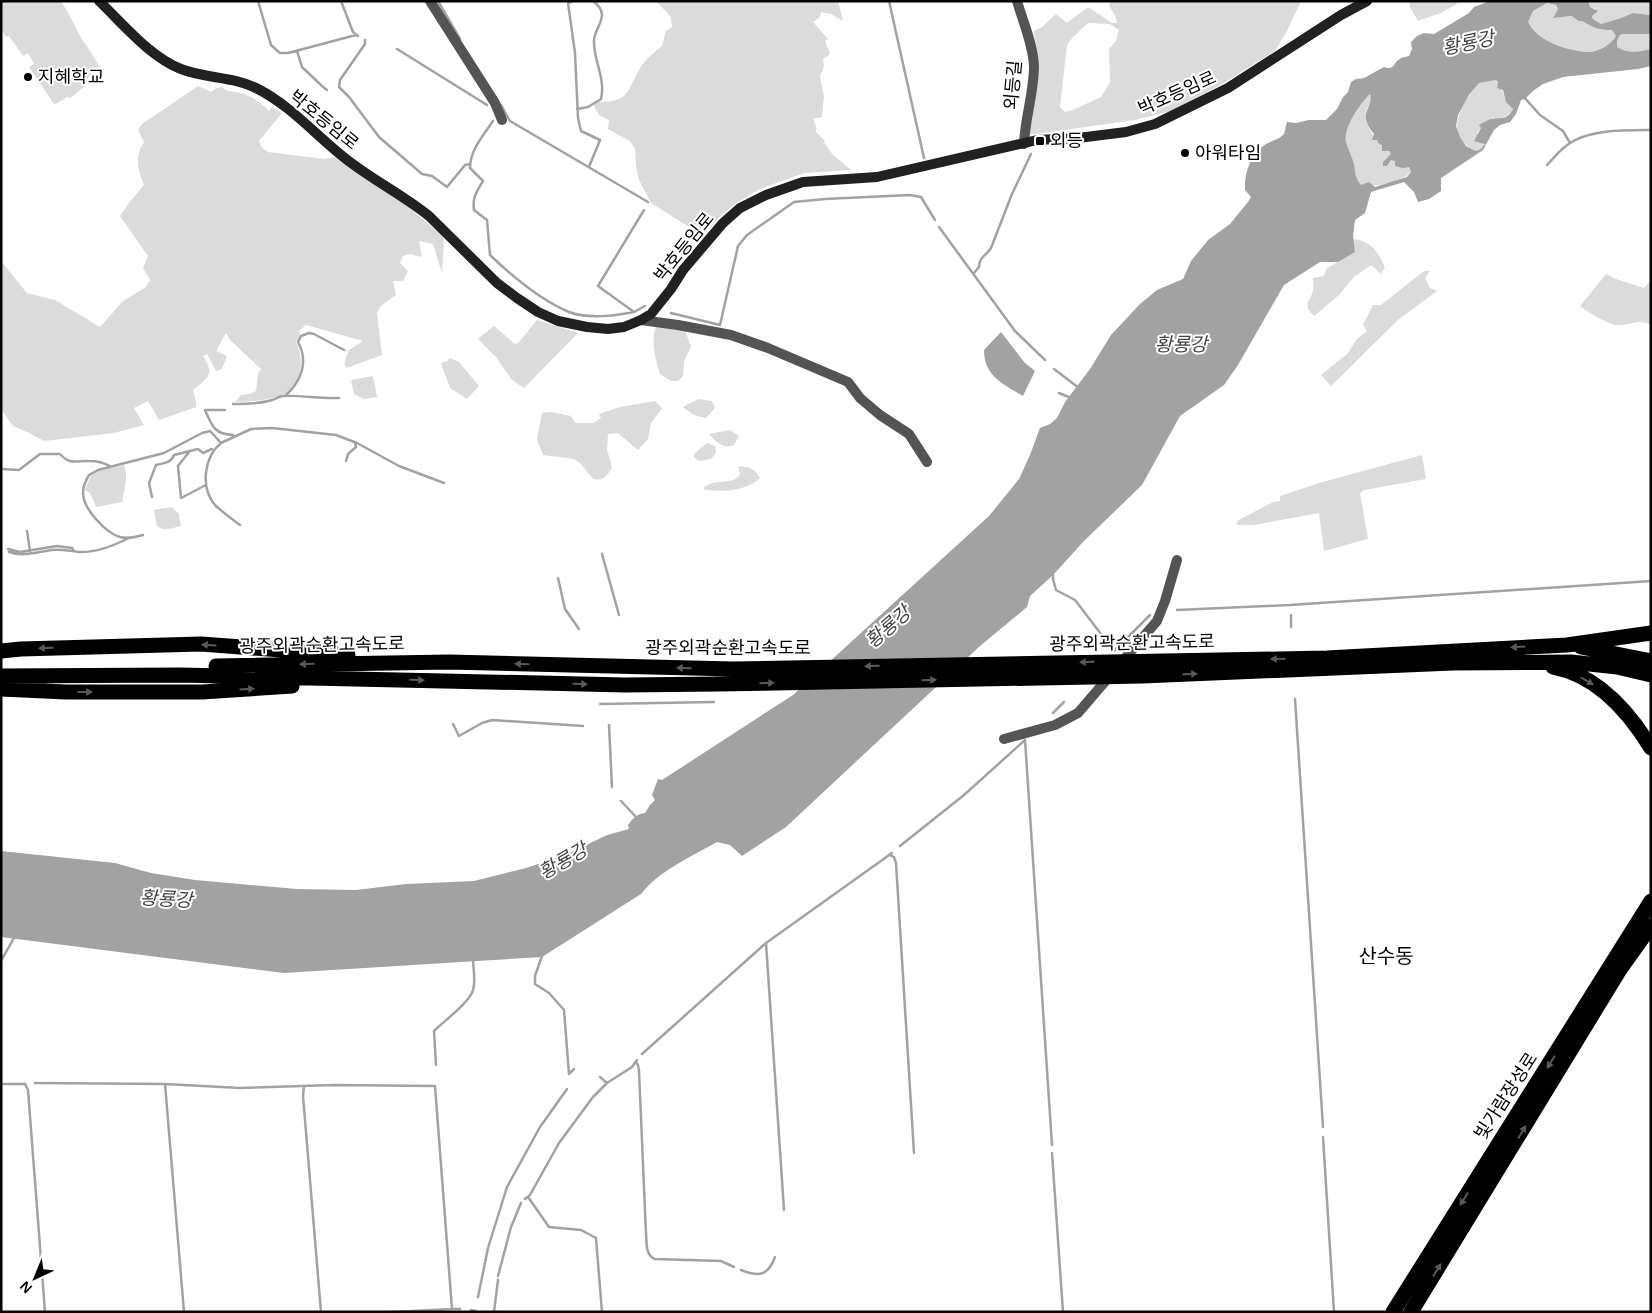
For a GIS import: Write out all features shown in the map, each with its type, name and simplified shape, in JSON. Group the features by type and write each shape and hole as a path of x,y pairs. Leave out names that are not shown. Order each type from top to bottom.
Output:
{"highway":[{"path":"1454,657 1567,645 1651,633"},
{"path":"1,651 201,644 449,662"},
{"path":"1567,645 1651,661"},
{"path":"1454,657 1525,662 1571,662 1651,675"},
{"name":"광주외곽순환고속도로","path":"1,676 180,675 625,685 718,684 1142,676 1454,657"},
{"name":"광주외곽순환고속도로","path":"1,665 176,666 449,662 733,669 1153,661 1412,664 1454,657"},
{"path":"1525,662 1568,670 1602,689 1637,725 1651,748"},
{"path":"1,688 66,692 202,692 385,679"},
{"name":"빛가람장성로","path":"1393,1312 1651,901"},
{"name":"빛가람장성로","path":"1411,1312 1620,971 1651,926"}],"street":[{"name":"박호등임로","path":"99,1 165,61 182,69 245,82 260,89 286,107 350,162 417,206 498,283 538,312 558,321 587,328 608,329 624,327 642,320 651,314 683,270 723,223 740,208 766,195 803,182 876,177 1037,140 1078,138 1126,132 1161,122 1228,88 1341,15 1367,1"},
{"path":"430,1 495,103 502,120"},
{"name":"외등길","path":"1017,1 1029,40 1034,66 1024,144"},
{"path":"642,320 732,335 848,382 860,398 880,415 909,434 926,462"},
{"path":"1004,739 1056,725 1078,713 1156,621 1165,601 1177,560"}],"shaded area":[{"path":"1,1 61,2 64,6 100,68 91,74 87,84 71,98 67,97 54,104 29,67 34,64 28,53 23,56 9,36 6,37 1,29"},
{"path":"656,1 838,1 843,21 831,14 821,12 820,17 813,22 828,39 825,41 830,54 823,59 824,66 820,77 824,96 822,117 813,119 816,132 824,140 833,155 851,170 804,173 760,189 725,212 702,235 651,203 639,180 635,149 630,141 608,129 609,120 598,114 593,102 614,101 624,96 643,64 662,46 666,31 672,27 671,17"},
{"path":"1111,1 1301,1 1275,51 1222,84 1171,111 1135,120 1029,135 1039,70 1034,31 1042,27 1056,14 1067,23 1088,7 1112,23 1117,23 1115,15 1109,6","holes":["1088,23 1110,24 1119,30 1116,41 1109,49 1110,82 1101,97 1065,112 1060,107 1067,45"]},
{"path":"1409,1 1462,1 1441,13 1418,21 1410,7"},
{"path":"1588,1 1651,1 1651,15 1633,13 1601,24 1593,19 1592,16 1596,9 1590,7"},
{"path":"1547,3 1556,5 1558,9 1553,18 1573,16 1577,21 1582,21 1596,28 1612,30 1617,36 1603,48 1590,52 1569,50 1552,44 1537,35 1527,22 1533,11"},
{"path":"1651,34 1651,49 1634,52 1617,47 1617,41 1620,35"},
{"path":"1496,80 1507,102 1513,108 1509,114 1502,118 1493,118 1481,128 1477,133 1485,144 1476,151 1465,144 1459,136 1457,128 1458,118 1466,100 1479,83"},
{"path":"198,86 211,92 222,87 229,91 241,93 256,100 269,111 272,107 282,113 259,141 262,148 268,152 324,159 334,157 402,202 442,235 444,241 442,273 433,244 419,241 422,257 410,254 403,256 400,263 408,271 403,281 393,281 396,295 381,306 377,312 382,355 347,368 344,364 349,350 363,341 306,325 299,331 300,335 296,342 299,348 301,363 298,377 291,390 280,396 247,402 235,402 241,395 256,391 258,373 261,369 230,340 226,333 216,351 227,356 222,369 216,371 207,354 203,356 209,372 206,378 193,390 196,407 159,420 148,401 134,408 144,425 114,433 44,441 13,426 1,409 1,261 27,293 55,300 100,327 123,301 146,287 150,280 143,268 148,256 120,216 144,185 140,174 138,158 144,142 138,130 142,124"},
{"path":"1370,94 1366,119 1370,131 1391,154 1389,164 1391,159 1409,167 1411,172 1394,182 1366,186 1360,185 1357,179 1346,136 1353,117"},
{"path":"1353,239 1365,242 1374,248 1385,267 1381,274 1371,265 1354,277 1339,295 1314,316 1307,305 1313,290 1313,278 1324,276 1327,268 1355,252"},
{"path":"1424,271 1430,271 1425,278 1430,288 1437,291 1398,320 1331,386 1321,375 1347,354 1357,339 1367,331 1363,325 1373,305 1381,305"},
{"path":"1606,274 1644,288 1651,280 1651,325 1639,322 1615,325 1580,306"},
{"path":"537,320 578,333 524,388 512,380 496,357 478,339 494,326 515,344 519,342"},
{"path":"656,327 684,327 691,347 684,361 683,376 678,381 671,381 660,374 655,357 654,332"},
{"path":"450,358 459,362 479,386 467,399 450,388 441,363"},
{"path":"373,376 377,397 364,399 354,394 351,380"},
{"path":"698,399 712,401 715,408 706,418 694,415 683,407"},
{"path":"655,401 662,408 651,423 648,439 638,450 618,433 608,434 607,450 612,467 603,478 593,479 580,463 574,459 543,455 537,439 542,413 551,412 571,416 575,423 594,423 601,418 599,414 620,407"},
{"path":"730,430 739,436 734,445 730,446 720,444 709,434"},
{"path":"707,443 715,446 716,453 711,459 699,461 694,457 695,453"},
{"path":"1422,455 1426,479 1364,490 1360,493 1368,539 1324,551 1319,513 1254,525 1237,525 1237,521 1273,502 1280,501 1280,496 1319,483"},
{"path":"124,465 126,479 122,502 96,507 90,493 85,490 91,475 99,471"},
{"path":"738,466 751,469 760,478 748,486 733,490 703,489 711,483 736,478 740,474"},
{"path":"172,507 179,514 181,526 166,529 157,526 154,510"}],"water":[{"name":"황룡강","path":"1490,1 1588,1 1590,7 1598,11 1592,16 1593,19 1601,24 1633,13 1651,15 1651,34 1620,35 1617,47 1634,52 1651,49 1651,66 1563,77 1543,84 1525,99 1521,100 1516,114 1510,122 1500,125 1494,130 1483,150 1441,178 1441,191 1429,199 1418,202 1414,192 1404,182 1371,192 1365,213 1355,220 1353,236 1355,252 1338,262 1320,262 1284,285 1238,365 1224,385 1180,416 1142,485 1030,596 1027,607 980,646 786,827 742,856 730,845 717,842 667,871 641,894 542,957 284,973 1,937 1,851 115,863 151,873 195,880 297,889 356,890 406,884 474,881 526,868 565,855 607,835 629,829 628,825 632,820 637,815 645,813 655,800 652,795 658,779 662,780 793,695 989,516 1019,479 1040,428 1050,424 1057,418 1065,402 1090,369 1111,335 1140,304 1157,290 1183,279 1191,261 1208,240 1230,224 1248,202 1251,197 1245,190 1245,183 1247,170 1252,158 1266,144 1284,134 1287,122 1326,120 1337,109 1348,92 1351,82 1364,78 1384,67 1392,67 1401,58 1409,56 1412,49 1411,42 1417,36 1424,33 1434,34 1469,13 1474,7","holes":["1547,3 1556,5 1558,9 1553,18 1572,16 1578,21 1596,28 1612,30 1616,36 1603,48 1590,52 1569,49 1552,43 1532,29 1528,22 1533,11","1496,80 1498,82 1497,88 1503,90 1506,102 1513,109 1506,117 1491,119 1479,125 1481,128 1474,141 1485,144 1476,151 1466,146 1456,126 1458,115 1469,95 1479,83","1370,94 1371,99 1366,121 1374,134 1372,140 1377,140 1382,145 1382,151 1389,151 1391,154 1383,162 1383,166 1387,166 1391,160 1395,161 1395,166 1409,167 1411,172 1407,177 1375,187 1369,182 1361,185 1359,182 1346,142 1350,123"]},
{"path":"1001,332 1025,363 1035,371 1023,396 996,378 987,366 984,350"}],"waterway":[{"path":"258,1 271,45 280,53 288,53 356,35"},
{"path":"341,1 353,32 358,36"},
{"path":"438,1 460,39"},
{"path":"573,1 568,3 575,53 578,118 581,131 600,140 589,167"},
{"path":"577,109 588,107 601,99 602,84 595,55 594,40 602,16 599,6 593,1"},
{"path":"889,1 924,158"},
{"path":"365,40 365,44 340,80 339,87 349,97 379,137 422,174 432,176 447,187 465,165 470,164"},
{"path":"397,49 487,105"},
{"path":"297,51 302,67 327,90"},
{"path":"1524,97 1540,115 1563,131 1570,143"},
{"path":"501,105 510,121 648,202"},
{"path":"493,121 472,155 470,168 483,181 476,195 474,210 487,220 490,255 527,287 569,312 584,316 610,316 634,312"},
{"path":"1547,165 1566,146 1584,136 1595,133 1651,130"},
{"path":"974,273 979,267 981,259 991,248 1012,194 1031,154"},
{"path":"671,313 720,325 738,246 747,235 794,202 910,195 921,197 935,220"},
{"path":"644,210 598,286 634,312 645,306"},
{"path":"939,227 1015,331 1045,360"},
{"path":"285,396 291,390 302,371 303,357 298,342 301,336 309,333 314,334 344,350"},
{"path":"1054,369 1079,388"},
{"path":"1059,393 1071,398"},
{"path":"233,404 263,402 280,396 339,398"},
{"path":"225,410 205,410 214,428 222,433 233,435"},
{"path":"143,535 129,538 120,537 108,531 96,520 87,506 83,493 89,475 98,470 164,453 202,433 210,431 221,443 251,429 272,428 336,435 357,443 399,466 444,483"},
{"path":"221,443 215,449 208,464 206,473 207,490 215,505 240,525"},
{"path":"346,461 348,454 356,447 355,443"},
{"path":"152,497 149,483 156,465 169,461 174,455 198,449 203,453 212,449"},
{"path":"189,452 178,466 181,498 206,485"},
{"path":"1,469 19,470 40,454 60,454 67,460 74,462 96,461 110,466"},
{"path":"27,531 30,551"},
{"path":"9,552 25,554 55,550 92,551 112,546 129,538"},
{"path":"8,549 20,552 57,546 72,548 74,551"},
{"path":"602,554 619,615"},
{"path":"1051,573 1056,590 1075,600 1114,651 1150,615"},
{"path":"558,578 565,609 579,629"},
{"path":"1177,610 1290,605 1651,581"},
{"path":"1291,615 1291,627"},
{"path":"1295,699 1323,1127"},
{"path":"600,704 714,702"},
{"path":"1053,713 1064,702"},
{"path":"453,724 459,736 482,723 492,720 583,726"},
{"path":"609,725 612,787"},
{"path":"1025,740 1052,1145"},
{"path":"900,846 964,795 1025,740"},
{"path":"621,801 637,818"},
{"path":"642,1054 766,943 892,853"},
{"path":"890,855 894,857 896,863 914,1153"},
{"path":"1,961 15,936"},
{"path":"766,943 784,1210"},
{"path":"542,956 535,976 535,984 549,993 564,1010 569,1074"},
{"path":"436,1065 434,1031 462,1006 471,995 474,983 473,958"},
{"path":"600,1077 607,1083 632,1067 637,1060"},
{"path":"636,1062 639,1071 648,1252 655,1259 721,1261 734,1267"},
{"path":"569,1074 574,1069"},
{"path":"35,1083 165,1084 240,1088 334,1085 435,1086 452,1309 392,1312"},
{"path":"525,1199 530,1195 559,1143 593,1097 607,1083"},
{"path":"1,1084 25,1084"},
{"path":"25,1084 28,1090 45,1312"},
{"path":"165,1084 184,1312"},
{"path":"304,1086 303,1096 321,1312"},
{"path":"478,1297 488,1248 507,1187 540,1127 567,1089"},
{"path":"1323,1137 1334,1312"},
{"path":"1052,1153 1063,1312"},
{"path":"528,1197 549,1227 581,1230 596,1238 602,1312"},
{"path":"498,1276 511,1227 521,1203"},
{"path":"741,1270 753,1274 762,1273 769,1268 775,1257"},
{"path":"494,1312 498,1280"},
{"path":"452,1309 460,1309"},
{"path":"471,1310 476,1311"}],"place":[{"name":"지혜학교","path":"28,77"},
{"name":"외등","path":"1040,141"},
{"name":"아워타임","path":"1185,153"}],"district":[{"name":"산수동","path":"1386,956"}]}
